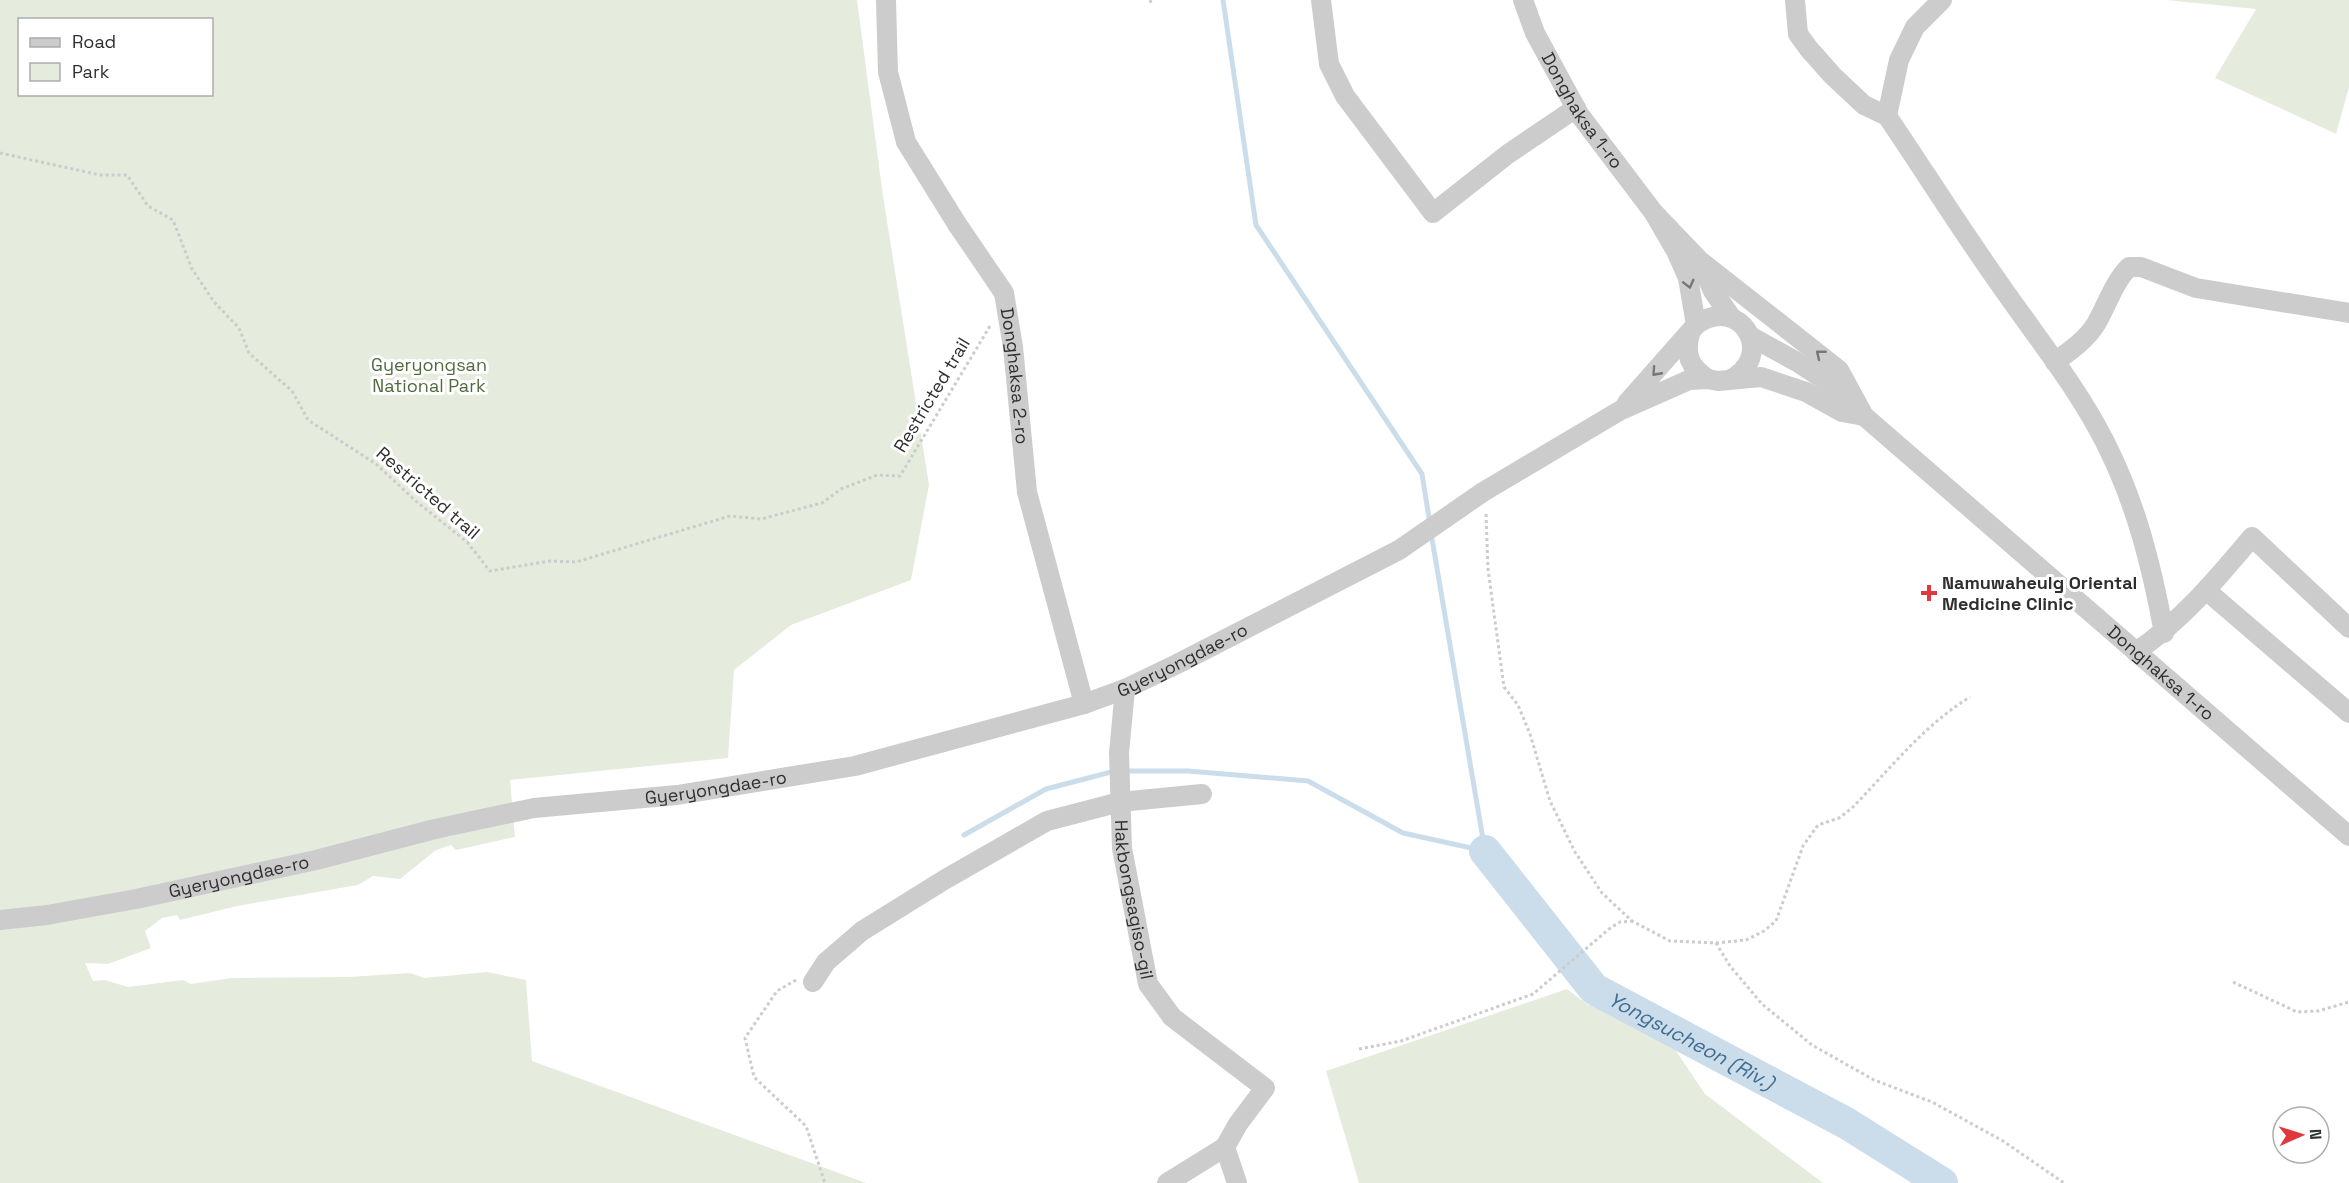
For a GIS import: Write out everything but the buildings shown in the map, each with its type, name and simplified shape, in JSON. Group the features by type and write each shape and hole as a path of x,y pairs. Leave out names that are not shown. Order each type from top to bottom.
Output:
{"street":[{"name":"Donghaksa 2-ro","path":"886,0 888,72 906,142 957,224 1004,293 1024,446 1027,492 1083,704"},
{"path":"1321,0 1329,63 1345,96 1433,213 1508,154 1576,108"},
{"name":"Donghaksa 1-ro","path":"1523,0 1535,33 1576,108 1654,213"},
{"path":"1795,0 1797,34 1833,76 1864,105 1887,116 1997,281 2084,403 2106,444 2132,506 2153,575 2164,633"},
{"path":"1887,116 1890,93 1899,60 1915,27 1942,0"},
{"path":"1483,492 1621,410 1689,380 1718,381 1761,377 1806,392 1842,411 1859,408 1839,370 1699,260 1654,213"},
{"path":"1654,213 1688,278 1693,329 1687,344 1691,365 1698,374 1708,379"},
{"path":"1699,260 1713,291 1731,317 1745,327 1750,336 1751,358 1746,368 1729,380"},
{"path":"2055,362 2081,343 2095,326 2122,274 2129,267 2141,267 2196,288 2349,313"},
{"path":"1621,410 1705,318 1716,315 1731,317"},
{"name":"Donghaksa 1-ro","path":"1750,336 1826,380 2349,836"},
{"name":"Gyeryongdae-ro","path":"0,920 47,915 136,899 316,860 435,829 534,808 677,795 855,766 1083,704 1125,689 1399,550 1483,492"},
{"path":"2136,652 2164,633 2207,591 2252,537 2349,628"},
{"path":"2207,591 2349,713"},
{"path":"1125,689 1119,753 1120,793 1202,794"},
{"name":"Hakbongsagiso-gil","path":"805,981 862,931 944,880 1047,820 1120,793 1122,848 1148,984 1172,1017 1265,1088 1238,1124 1225,1147 1167,1183"},
{"path":"1225,1147 1237,1183"}],"path":[{"name":"Restricted trail","path":"0,153 100,176 127,175 148,206 173,220 192,269 214,302 239,328 249,353 292,391 308,420 376,464 417,502 467,542 490,571 550,561 576,562 730,516 761,519 822,503 842,489 877,475 900,476 988,327 1007,310"},
{"path":"1483,492 1488,507 1485,518 1488,569 1504,687 1518,705 1530,734 1550,801 1575,852 1602,893 1632,921 1670,940 1716,943 1746,940 1764,931 1776,921 1803,846 1818,825 1839,818 1852,808 1926,730 1949,710 1970,697"},
{"path":"1359,1049 1401,1041 1533,994 1610,929 1620,922 1632,921"},
{"path":"1716,943 1730,966 1762,1004 1812,1045 1874,1080 1932,1102 2003,1141 2064,1183"},
{"path":"805,981 777,992 745,1038 754,1077 806,1126 825,1183"},
{"path":"2233,982 2297,1012 2318,1011 2349,1002"}],"green space":[{"name":"Gyeryongsan National Park","path":"0,0 857,0 883,196 929,485 911,580 791,625 734,670 728,758 510,780 515,837 456,850 451,845 436,850 400,879 373,876 358,885 237,906 180,920 177,915 162,918 145,931 151,948 108,964 85,963 93,981 105,980 128,987 183,980 191,984 232,978 349,977 410,973 424,978 487,972 526,980 532,1061 866,1183 0,1183"},
{"path":"2165,0 2349,0 2349,87 2336,134 2215,78 2256,9"},
{"path":"1567,989 1588,1005 1624,1012 1654,1027 1672,1045 1705,1094 1823,1183 1359,1183 1326,1071"}],"waterway":[{"path":"1223,0 1256,225 1422,474 1430,524"},
{"path":"1124,771 1188,771 1308,781 1403,833 1485,851 1431,533"},
{"path":"964,835 1046,789 1115,771"},
{"name":"Yongsucheon (Riv.)","path":"1485,851 1594,989 1846,1123 1942,1183"}],"place":[{"name":"Namuwaheulg Oriental Medicine Clinic","path":"1929,593"}]}
